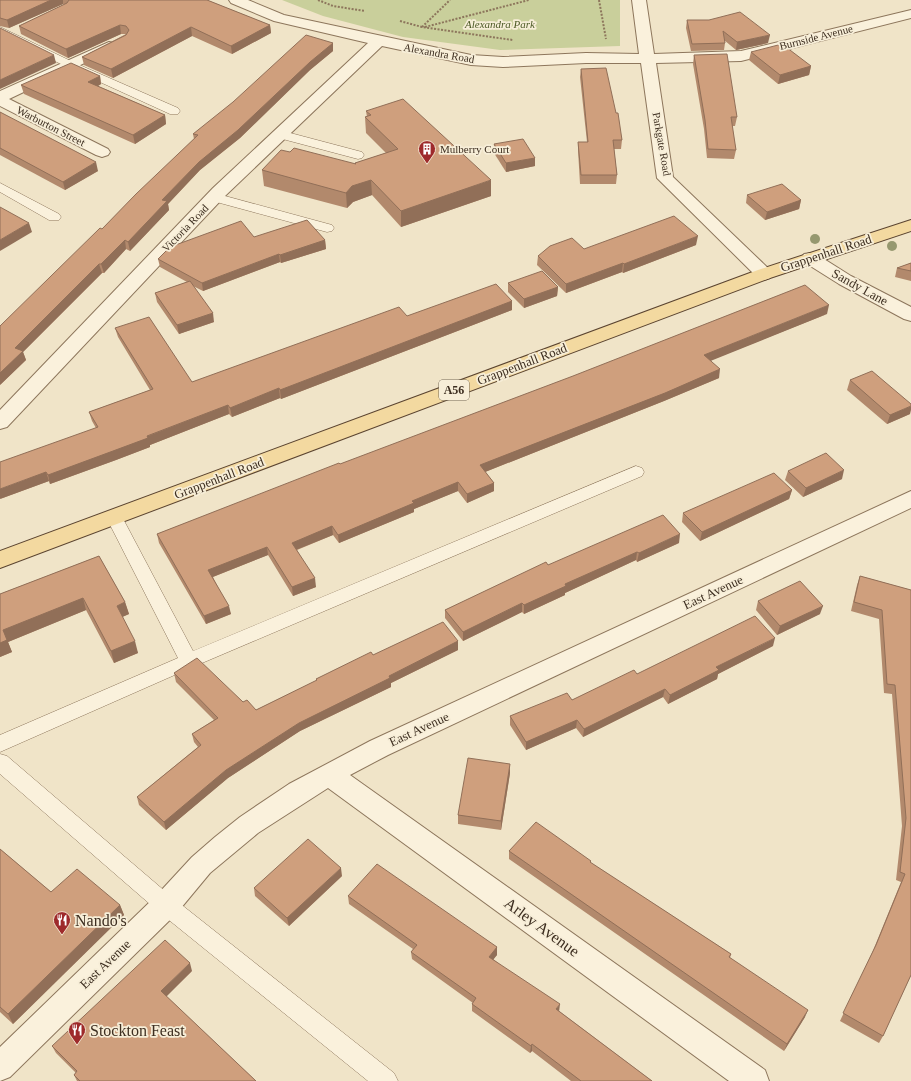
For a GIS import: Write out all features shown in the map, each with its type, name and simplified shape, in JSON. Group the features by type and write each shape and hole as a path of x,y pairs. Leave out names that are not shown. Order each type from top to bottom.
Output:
{"main road":[{"name":"Grappenhall Road","path":"0,560 764,274 911,225"}],"street":[{"name":"Alexandra Road","path":"236,0 280,18 379,41 471,60 503,62 586,58 648,59"},
{"name":"Parkgate Road","path":"639,0 665,178 764,274"},
{"name":"Burnside Avenue","path":"648,59 740,56 911,14"},
{"path":"0,99 72,65 122,39"},
{"name":"Victoria Road","path":"0,422 214,197 278,134 379,41"},
{"name":"Warburton Street","path":"0,99 102,152"},
{"name":"Sandy Lane","path":"810,258 845,280 911,315"},
{"name":"East Avenue","path":"0,1067 166,905 201,865 249,825 329,774 379,748 911,499"},
{"name":"Arley Avenue","path":"329,774 754,1081"}],"lane":[{"path":"4,32 23,28"},
{"path":"4,32 72,65 174,111"},
{"path":"278,134 358,155"},
{"path":"0,186 54,217"},
{"path":"214,197 326,228"},
{"path":"0,744 189,661 636,472"},
{"path":"114,518 189,661"},
{"path":"0,762 166,905 386,1081"}],"path":[{"path":"318,0 333,6 365,11"},
{"path":"422,28 450,0"},
{"path":"422,28 528,0"},
{"path":"599,0 606,38"},
{"path":"400,21 422,28 513,40"}],"green space":[{"name":"Alexandra Park","path":"282,0 620,0 620,46 500,50 403,37 323,16"}],"building":[{"path":"0,0 51,0 7,20 0,18"},
{"path":"69,0 207,0 270,25 231,46 191,27 111,69 82,57 126,35 129,30 126,26 120,25 66,49 19,26 67,3"},
{"path":"740,12 770,35 737,42 723,31 725,43 692,44 687,20 709,20"},
{"path":"0,28 54,55 0,80"},
{"path":"306,35 333,43 310,62 238,130 199,162 162,200 167,201 128,242 125,240 101,264 99,264 15,348 23,351 0,373 0,326 198,135 193,134 233,102"},
{"path":"782,44 811,66 780,75 751,52"},
{"path":"727,54 737,117 731,117 736,150 708,149 705,120 694,55"},
{"path":"71,63 100,76 88,82 165,115 133,135 21,85"},
{"path":"606,68 616,113 618,113 622,140 613,140 617,175 581,175 578,142 588,142 581,69"},
{"path":"403,99 491,180 401,211 371,180 352,186 346,193 262,170 281,150 290,152 294,148 356,164 355,163 398,149 365,117 371,115 366,111"},
{"path":"0,112 96,162 63,182 0,148"},
{"path":"523,139 535,158 506,163 494,144"},
{"path":"782,184 801,200 767,212 747,195"},
{"path":"0,207 29,223 0,240"},
{"path":"674,216 698,236 566,284 538,256 550,246 572,238 584,249"},
{"path":"307,220 325,240 280,255 279,254 202,283 158,259 170,247 241,221 254,237"},
{"path":"911,263 911,271 897,268"},
{"path":"542,271 558,287 524,299 508,283"},
{"path":"190,281 213,313 177,325 155,293"},
{"path":"496,284 512,301 280,390 279,388 230,408 228,405 147,436 148,438 48,475 46,472 0,489 0,462 98,427 89,412 153,389 115,328 149,317 192,382 399,307 407,316"},
{"path":"805,285 829,305 704,355 720,369 665,393 480,465 494,483 467,494 458,482 412,501 414,503 338,535 332,526 292,543 315,578 292,587 267,547 208,570 229,606 204,616 157,534 339,463 340,464 573,376"},
{"path":"872,371 911,404 911,406 890,415 850,380"},
{"path":"826,453 844,470 806,488 788,471"},
{"path":"774,473 792,490 702,532 683,513"},
{"path":"663,515 680,534 565,584 566,586 524,605 522,603 463,632 445,610 546,562 548,565"},
{"path":"99,556 125,602 117,606 135,641 111,651 83,598 3,630 7,640 0,643 0,594"},
{"path":"860,576 911,590 911,975 883,1036 843,1013 876,945 905,874 900,872 906,818 895,685 887,684 882,610 854,602"},
{"path":"800,581 823,606 780,626 758,601"},
{"path":"755,616 775,638 716,667 719,670 670,695 665,689 584,729 577,720 526,742 510,716 567,693 572,700 634,670 637,674"},
{"path":"443,622 458,641 389,676 390,678 299,723 226,770 164,822 137,797 201,745 192,734 218,718 174,673 197,658 243,702 247,700 256,710 371,652 373,655"},
{"path":"468,758 510,764 501,821 458,815"},
{"path":"536,822 591,861 590,862 731,954 729,957 808,1010 787,1044 509,851"},
{"path":"308,839 341,868 287,918 254,888"},
{"name":"Nando's","path":"0,849 51,892 77,869 120,905 8,1014 0,1007"},
{"path":"377,864 497,947 489,957 560,1004 556,1009 652,1081 581,1081 532,1044 531,1046 472,1004 476,998 411,952 417,945 348,896"},
{"path":"165,940 190,963 161,991 256,1081 80,1081 74,1075 77,1071 52,1046"}],"place":[{"name":"Mulberry Court","path":"427,164"},
{"name":"Nando's","path":"62,935"},
{"name":"Stockton Feast","path":"77,1045"}]}
